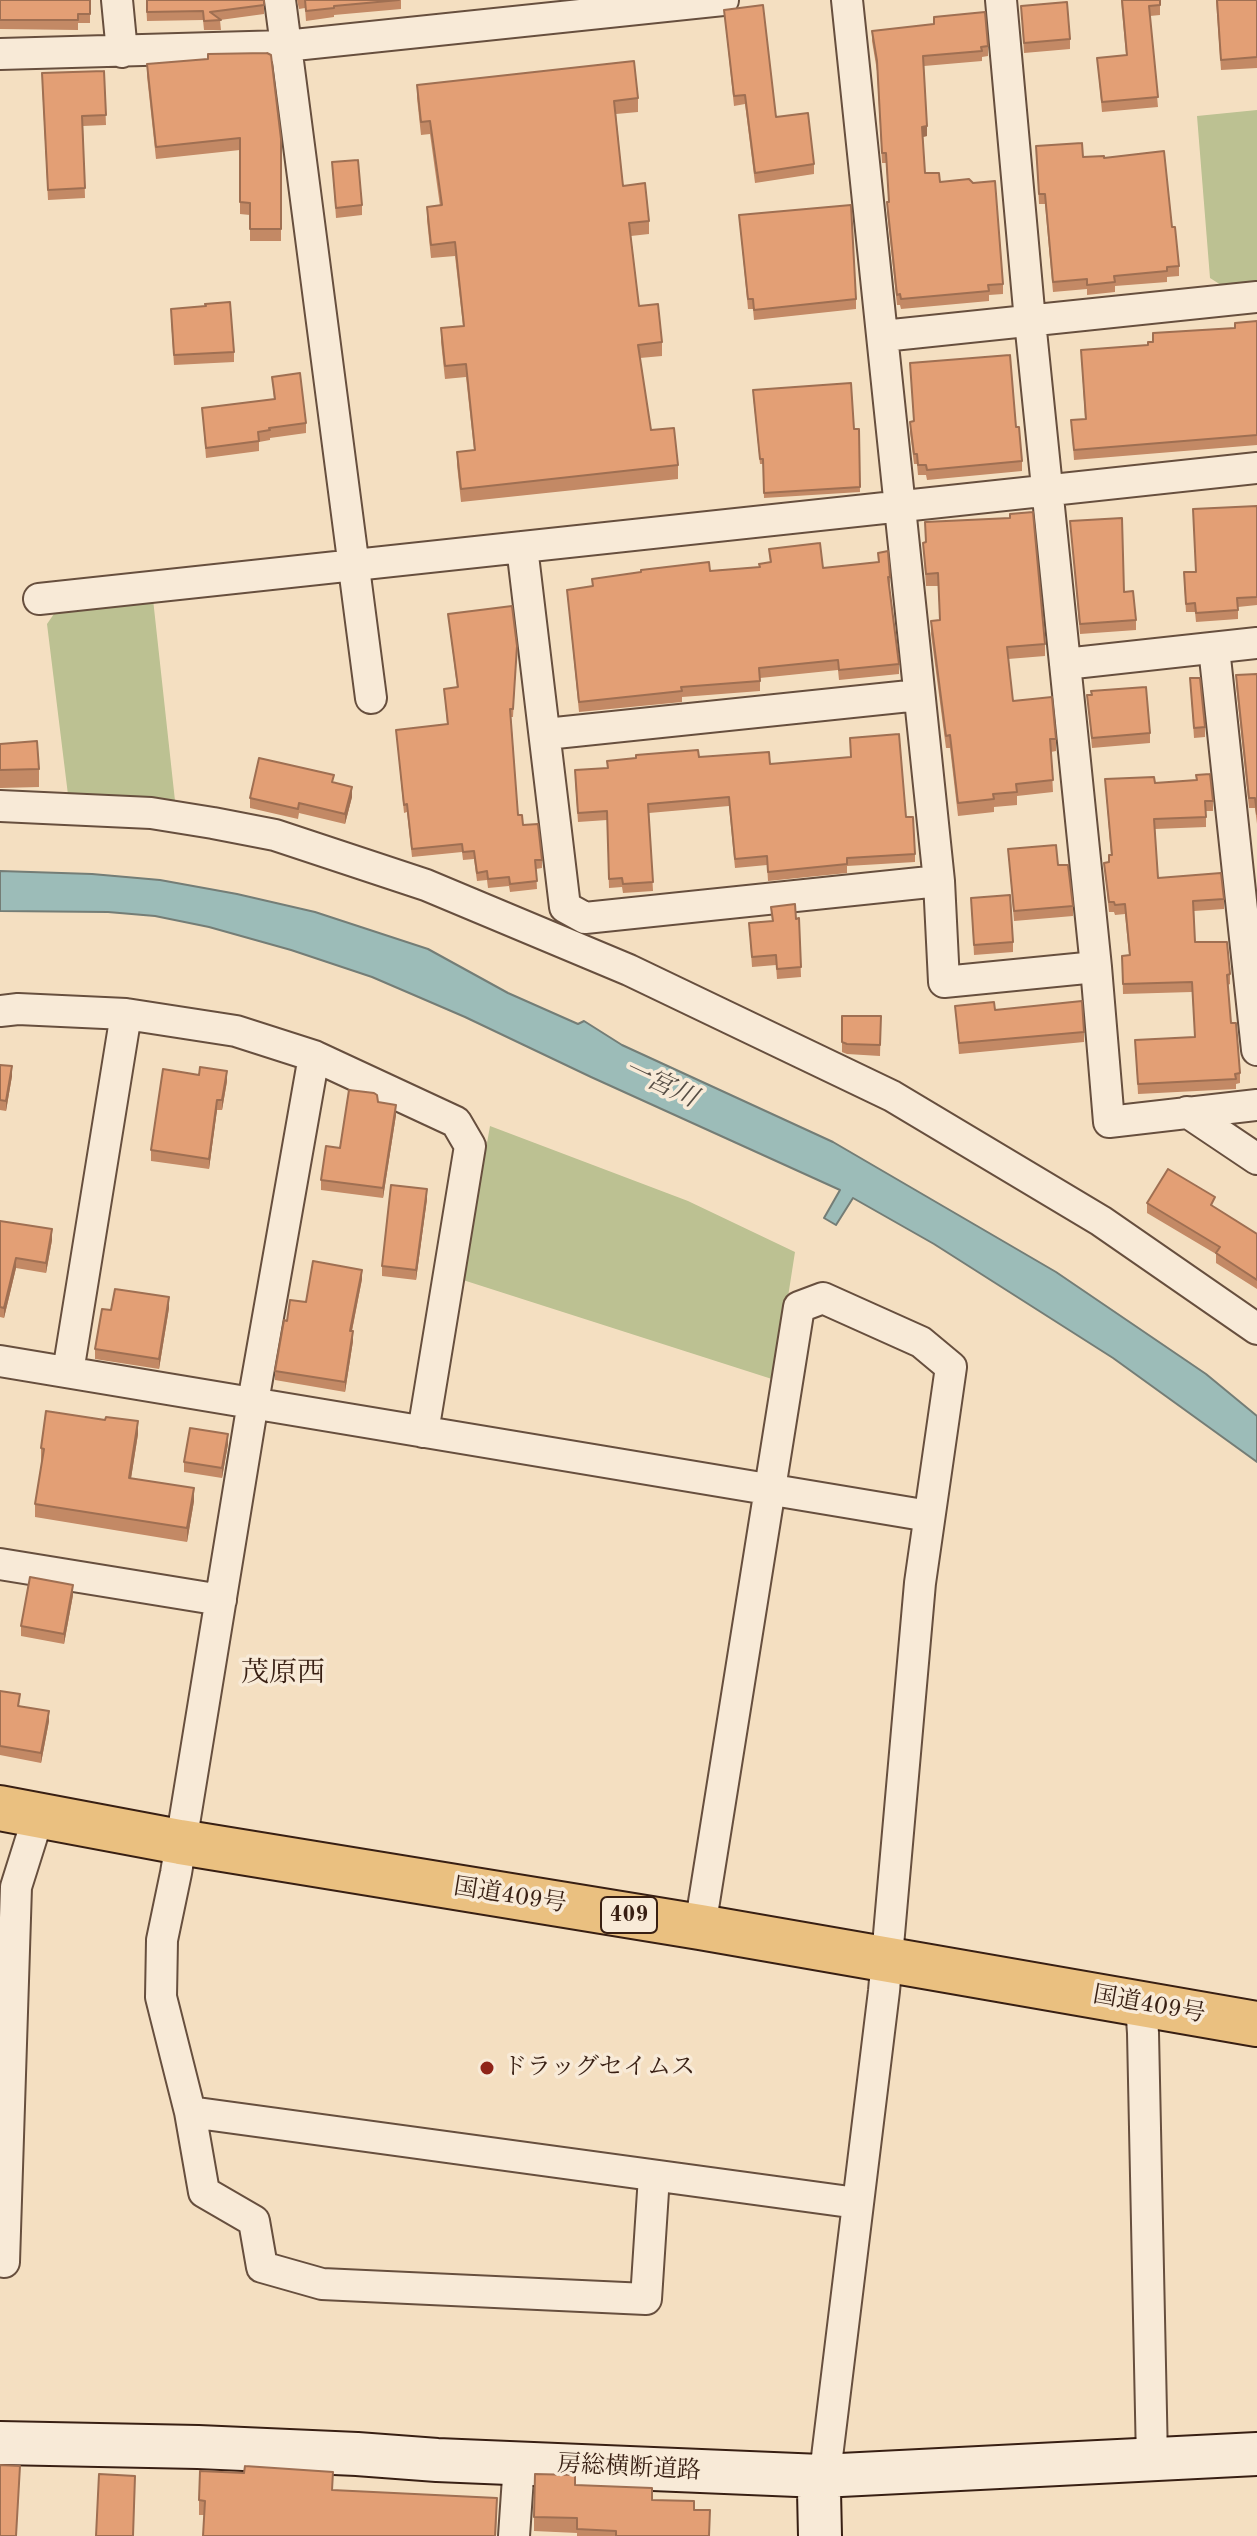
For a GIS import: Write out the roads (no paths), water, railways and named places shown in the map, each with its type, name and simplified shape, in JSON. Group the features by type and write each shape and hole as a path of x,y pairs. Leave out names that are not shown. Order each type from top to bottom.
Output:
{"highway":[{"name":"国道409号","path":"19,1811 180,1842 700,1927 1257,2024"}],"street":[{"path":"117,0 122,52"},
{"path":"280,0 371,698"},
{"path":"0,54 285,46 647,4 723,0"},
{"path":"847,0 939,881 944,982 1096,967"},
{"path":"1001,0 1109,1122 1257,1105"},
{"path":"883,336 1257,297"},
{"path":"39,599 1257,468"},
{"path":"522,547 565,907 585,918 939,881"},
{"path":"1065,664 1257,643"},
{"path":"1214,648 1257,1050"},
{"path":"546,734 919,695"},
{"path":"0,806 151,813 213,823 275,835 426,885 629,970 892,1096 1101,1221 1257,1329"},
{"path":"0,1011 18,1009 126,1014 236,1031 314,1056 456,1122 470,1146 423,1432"},
{"path":"68,1372 126,1014"},
{"path":"314,1056 162,1940 161,1997 190,2112 204,2192 254,2221 262,2267 322,2284 646,2299 654,2176"},
{"path":"1187,1112 1257,1159"},
{"path":"700,1927 799,1307 823,1298 921,1342 951,1367 920,1583 887,1959 827,2457 819,2491 820,2536"},
{"path":"0,1361 929,1516"},
{"path":"0,1564 221,1600"},
{"path":"4,2262 19,1811"},
{"path":"1141,2004 1152,2460"},
{"path":"190,2112 857,2203"},
{"name":"房総横断道路","path":"0,2443 198,2447 821,2476 1257,2454"},
{"path":"514,2536 519,2463"}],"water":[{"name":"一宮川","path":"0,871 160,880 315,912 428,949 508,993 578,1024 584,1021 622,1045 833,1142 1056,1272 1206,1374 1257,1416 1257,1462 1113,1358 934,1244 853,1198 836,1225 824,1218 840,1190 465,1017 372,977 291,950 209,927 155,916 108,912 0,911"}],"place":[{"name":"ドラッグセイムス","path":"487,2068"}],"district":[{"name":"茂原西","path":"283,1674"}]}
